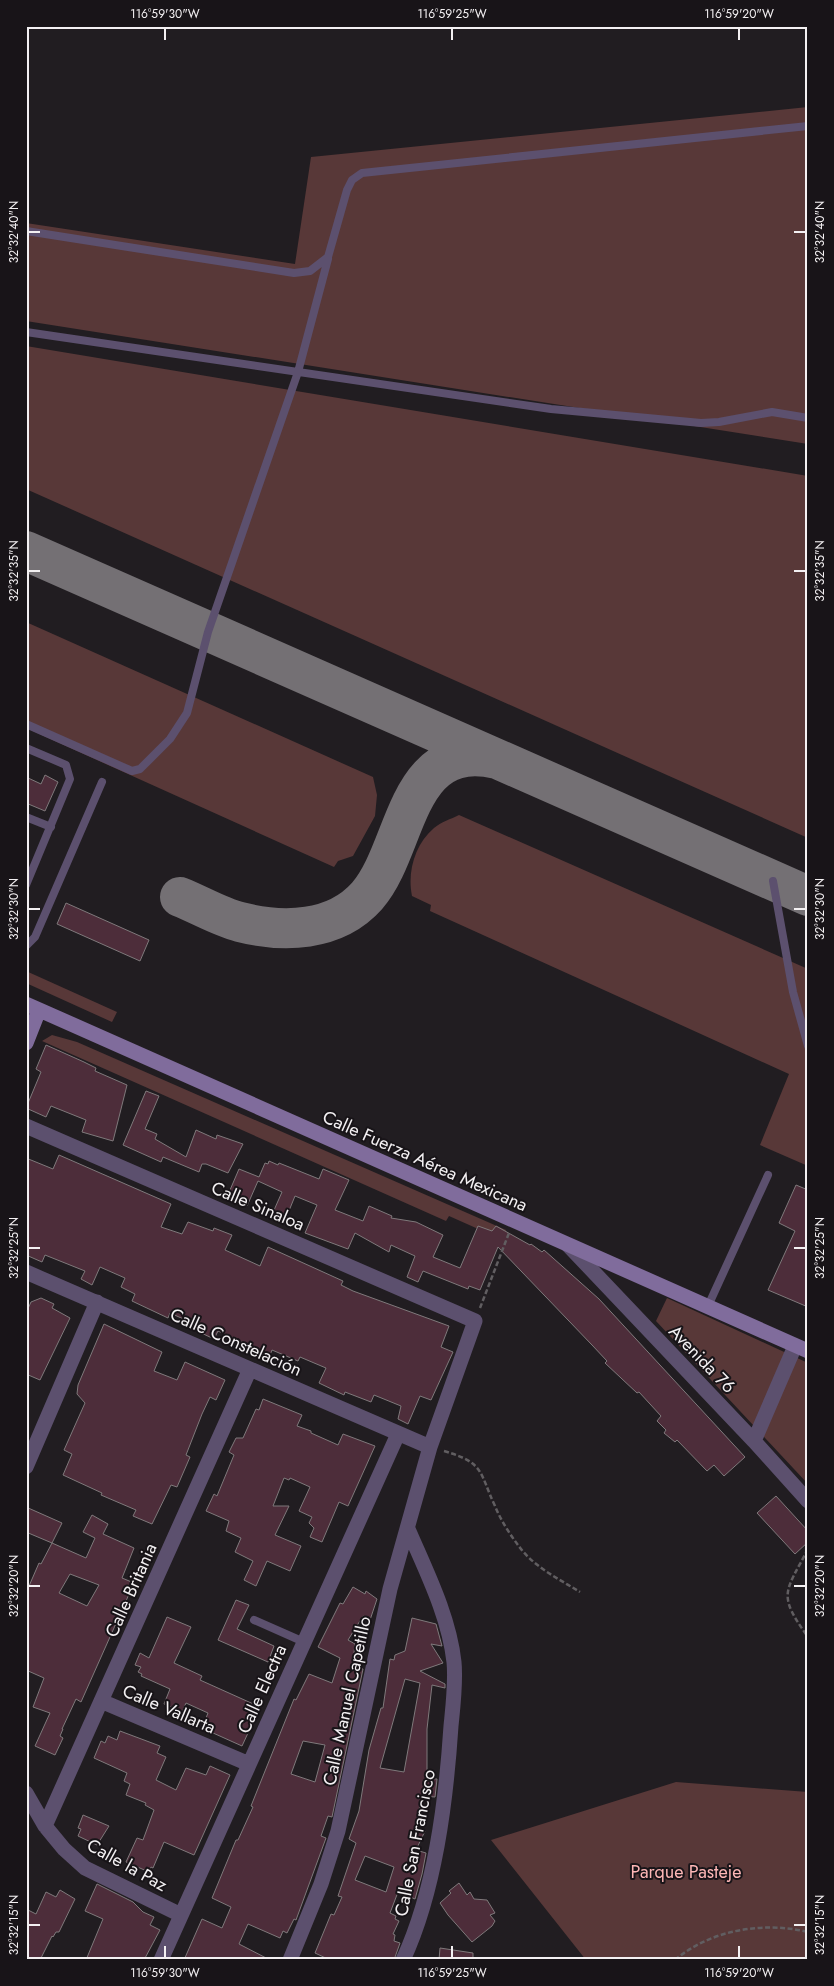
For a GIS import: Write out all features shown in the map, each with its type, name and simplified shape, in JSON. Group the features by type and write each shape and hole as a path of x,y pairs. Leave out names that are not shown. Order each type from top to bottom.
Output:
{"main road":[{"path":"26,1043 33,1007"},
{"name":"Calle Fuerza Aérea Mexicana","path":"33,1007 801,1348"}],"street":[{"name":"Calle Sinaloa","path":"26,1126 475,1321"},
{"name":"Avenida 76","path":"568,1245 754,1441 808,1501"},
{"name":"Calle Constelación","path":"26,1272 430,1447"},
{"path":"26,1467 97,1302"},
{"path":"430,1447 475,1321"},
{"path":"754,1441 801,1348"},
{"name":"Calle Britania","path":"45,1826 250,1369"},
{"name":"Calle Electra","path":"161,1960 398,1434"},
{"name":"Calle Manuel Capetillo","path":"290,1960 322,1884 338,1831 390,1589 430,1447"},
{"name":"Calle San Francisco","path":"403,1960 418,1926 447,1794 454,1662 446,1628 427,1572 408,1529"},
{"name":"Calle Vallarta","path":"101,1701 249,1764"},
{"name":"Calle la Paz","path":"26,1793 45,1826 64,1849 85,1868 181,1915"}],"lane":[{"path":"26,724 132,770 140,769 170,739 188,712 208,632 298,372 328,257 352,180 362,173 808,126"},
{"path":"26,231 294,273 310,271 328,257"},
{"path":"26,332 551,409 701,423 719,422 772,412 808,418"},
{"path":"26,748 66,765 69,769 69,786 26,885"},
{"path":"26,946 36,937 102,782"},
{"path":"26,817 51,827"},
{"path":"773,881 793,992 808,1046"},
{"path":"708,1306 768,1175"},
{"path":"254,1620 304,1642"}],"path":[{"path":"475,1321 514,1221"},
{"path":"430,1447 462,1457 480,1469 500,1516 524,1552 537,1564 580,1592"},
{"path":"808,1549 789,1586 787,1596 790,1611 808,1637"},
{"path":"675,1960 696,1945 713,1937 738,1930 779,1927 808,1932"}],"green space":[{"path":"808,107 808,444 26,321 26,223 295,264 311,157"},
{"path":"26,346 808,476 808,838 26,489"},
{"path":"26,622 373,777 377,795 375,816 353,856 338,861 334,867 26,728"},
{"path":"459,815 808,969 808,1166 760,1145 789,1074 430,911 431,905 412,896 412,868 417,850 427,835 437,826"},
{"path":"26,971 117,1012 112,1022 26,983"},
{"path":"52,1035 77,1042 506,1230 503,1240 449,1216 446,1221 42,1041"},
{"path":"667,1298 808,1363 808,1484 656,1321"},
{"name":"Parque Pasteje","path":"676,1782 808,1792 808,1960 586,1960 491,1840"}],"building":[{"path":"45,775 58,782 45,811 26,803 26,777 41,784"},
{"path":"66,903 149,940 140,961 57,924"},
{"path":"46,1045 96,1068 95,1071 127,1085 113,1141 82,1132 86,1120 51,1106 46,1117 26,1108 41,1072 36,1069"},
{"path":"146,1091 159,1096 145,1129 157,1134 155,1139 186,1157 196,1130 216,1139 217,1135 243,1144 228,1173 206,1164 202,1164 199,1172 163,1157 161,1162 123,1145"},
{"path":"59,1155 171,1204 161,1227 182,1234 188,1222 213,1231 214,1228 232,1235 225,1250 260,1266 268,1247 343,1281 341,1285 353,1291 449,1326 441,1347 453,1352 431,1400 420,1396 408,1424 398,1419 401,1406 374,1395 371,1402 345,1392 344,1395 319,1383 326,1368 300,1357 298,1361 272,1350 268,1360 248,1351 250,1346 218,1331 214,1339 195,1330 197,1325 170,1313 168,1318 132,1301 135,1294 121,1287 125,1278 100,1267 92,1285 81,1279 85,1271 45,1255 42,1262 26,1255 26,1158 53,1169"},
{"path":"269,1161 278,1165 279,1163 319,1179 323,1169 349,1180 335,1210 363,1221 369,1206 392,1216 391,1218 416,1222 443,1235 433,1257 460,1268 478,1226 492,1231 496,1226 531,1244 542,1252 544,1250 599,1299 745,1457 724,1476 714,1465 707,1471 677,1440 675,1442 664,1433 666,1430 657,1421 661,1416 639,1392 637,1393 605,1363 607,1361 498,1247 480,1290 469,1286 468,1289 423,1271 418,1282 407,1277 415,1256 391,1245 389,1252 355,1233 348,1249 305,1233 317,1205 295,1196 284,1223 271,1217 282,1192 258,1181 247,1206 227,1197 239,1169 259,1177 265,1163 268,1164"},
{"path":"796,1185 808,1190 808,1307 768,1290 795,1231 779,1223"},
{"path":"41,1298 54,1304 52,1308 70,1318 40,1380 26,1374 26,1313 31,1302"},
{"path":"104,1324 162,1352 154,1371 177,1380 185,1362 225,1380 216,1400 210,1397 186,1455 190,1457 177,1487 171,1485 152,1524 133,1516 136,1510 101,1495 102,1493 63,1475 72,1454 64,1450 85,1403 77,1394 78,1385"},
{"path":"263,1399 302,1415 297,1426 338,1445 343,1434 375,1446 348,1506 339,1502 322,1542 310,1537 314,1528 309,1523 312,1517 299,1511 310,1487 290,1478 289,1480 284,1478 273,1506 289,1506 275,1535 301,1546 290,1571 267,1561 256,1586 244,1580 253,1561 235,1552 241,1538 226,1531 229,1521 206,1511 214,1494 217,1496 234,1455 229,1452 236,1438 243,1438 256,1409 259,1410"},
{"path":"776,1496 808,1531 808,1542 795,1554 757,1513"},
{"path":"26,1507 62,1523 52,1543 26,1532"},
{"path":"92,1515 108,1524 103,1534 134,1548 122,1578 134,1583 81,1702 76,1699 62,1729 60,1736 63,1738 55,1755 35,1746 50,1713 33,1707 44,1678 26,1670 26,1593 39,1563 41,1564 52,1543 86,1558 95,1538 83,1532","holes":["70,1574 99,1585 87,1606 59,1593"]},
{"path":"353,1587 365,1594 366,1591 377,1599 370,1620 363,1616 348,1640 355,1644 354,1653 362,1656 358,1668 363,1669 332,1817 328,1816 321,1836 326,1838 296,1920 294,1919 287,1933 283,1931 280,1938 248,1924 239,1944 270,1960 184,1960 202,1919 222,1928 231,1907 212,1898 236,1840 238,1840 253,1807 251,1806 294,1699 296,1700 309,1674 332,1683 340,1658 318,1647 340,1603 343,1604","holes":["303,1741 325,1745 315,1782 291,1774"]},
{"path":"236,1600 249,1605 237,1629 274,1646 268,1662 218,1640"},
{"path":"167,1617 191,1627 174,1663 202,1676 200,1680 260,1707 242,1746 202,1728 208,1713 186,1703 182,1712 164,1704 170,1689 141,1676 142,1674 138,1672 141,1667 135,1665 140,1653 149,1658"},
{"path":"412,1618 436,1624 442,1646 431,1644 443,1663 420,1671 445,1684 445,1688 432,1685 427,1729 427,1779 437,1779 435,1797 421,1796 417,1827 419,1830 425,1831 416,1850 426,1853 422,1874 415,1899 398,1892 390,1913 396,1916 395,1919 399,1921 393,1934 395,1935 394,1941 400,1943 394,1960 330,1960 315,1953 331,1914 334,1915 342,1897 338,1896 356,1843 349,1839 359,1811 369,1750 381,1708 383,1708 390,1659 394,1660 395,1655 405,1651","holes":["405,1679 420,1683 404,1772 380,1768","365,1856 394,1867 386,1892 355,1880"]},
{"path":"120,1731 160,1746 157,1753 166,1757 156,1780 176,1790 186,1768 206,1775 210,1766 230,1775 194,1855 164,1842 153,1868 151,1867 149,1872 126,1862 137,1838 143,1840 154,1810 145,1805 146,1803 126,1795 130,1784 124,1781 127,1773 94,1758 101,1741 105,1743 108,1736 117,1740"},
{"path":"83,1815 109,1826 97,1845 78,1836 81,1829 78,1828"},
{"path":"459,1883 467,1895 470,1892 474,1899 487,1900 495,1913 490,1915 495,1921 492,1926 472,1942 440,1903 451,1893 449,1891"},
{"path":"97,1884 133,1902 143,1912 154,1917 150,1925 160,1930 144,1960 86,1960 103,1919 85,1911"},
{"path":"60,1890 75,1899 59,1932 52,1936 40,1960 26,1960 26,1909 36,1914 46,1892 56,1897"},
{"path":"440,1948 473,1953 473,1960 439,1960"}],"taxiway":[{"path":"26,551 808,896"},
{"path":"180,897 232,920 256,926 273,928 308,927 340,917 367,896 381,875 412,802 426,780 443,765 466,757 497,759"}]}
